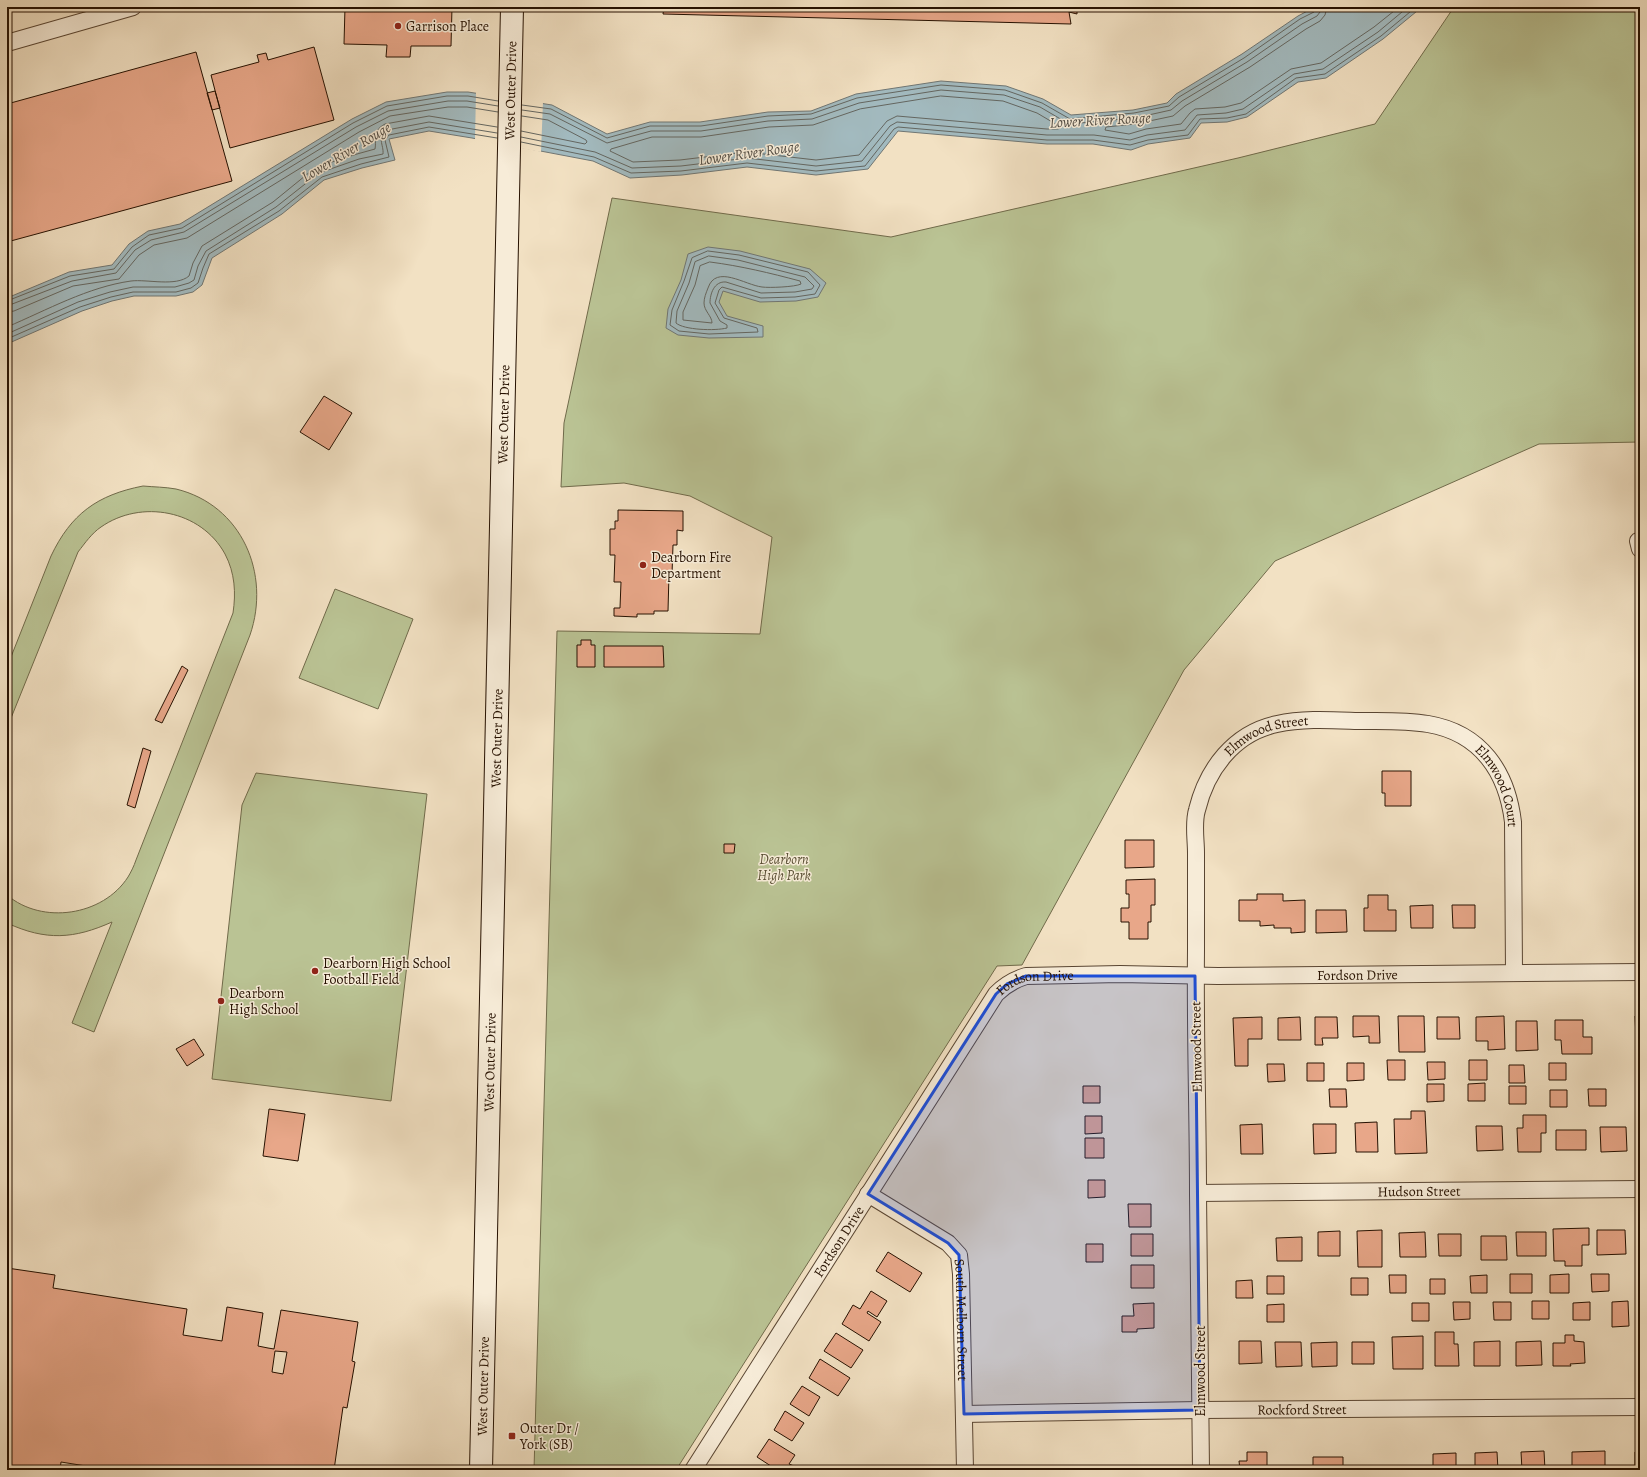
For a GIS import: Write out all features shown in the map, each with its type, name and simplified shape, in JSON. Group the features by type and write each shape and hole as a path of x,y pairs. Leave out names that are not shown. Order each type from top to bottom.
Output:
{"main road":[{"name":"West Outer Drive","path":"481,1470 512,7"}],"street":[{"path":"7,43 132,7"},
{"name":"Elmwood Street","path":"1201,1470 1195,976 1196,813 1210,775 1221,758 1234,745 1249,735 1266,727 1298,721 1337,721"},
{"name":"Elmwood Court","path":"1337,721 1414,722 1444,727 1468,740 1479,748 1489,758 1499,772 1511,803 1513,822 1514,973"},
{"name":"Fordson Drive","path":"693,1470 996,994 1007,984 1026,976 1120,974 1195,976 1640,972"},
{"name":"Hudson Street","path":"1198,1193 1640,1190"},
{"name":"South Melborn Street","path":"868,1194 948,1243 959,1255 961,1274 964,1470"},
{"name":"Rockford Street","path":"964,1414 1200,1410 1640,1407"}],"highlighted area":[{"path":"1026,976 1195,976 1200,1410 964,1414 959,1255 948,1243 868,1194 996,994 1007,984"}],"green space":[{"name":"Dearborn High Park","path":"1454,7 1640,7 1640,442 1539,444 1275,561 1184,670 1022,965 997,966 676,1470 534,1470 557,631 760,634 772,537 690,496 624,483 561,487 564,423 612,198 891,237 1238,158 1375,124"},
{"path":"143,486 176,489 199,497 218,510 234,526 246,545 253,566 257,589 256,612 250,635 94,1032 72,1023 112,922 98,928 72,935 60,936 35,933 7,923 7,895 21,904 37,910 54,913 71,912 88,908 103,900 117,890 128,877 233,613 234,583 231,568 225,554 214,539 201,527 186,519 169,514 151,512 134,513 117,518 98,529 78,552 7,728 7,667 51,556 67,529 87,509 99,501 112,495"},
{"path":"335,589 413,619 378,709 299,678"},
{"name":"Dearborn High School Football Field","path":"256,773 427,794 391,1101 212,1079 242,805"}],"water":[{"name":"Lower River Rouge","path":"1315,7 1422,7 1383,39 1326,78 1298,82 1247,117 1227,122 1201,123 1190,138 1148,144 1131,150 1093,144 1047,144 898,131 868,169 816,175 747,167 682,175 630,178 593,161 429,131 389,139 395,160 362,168 324,180 282,214 212,258 202,285 193,292 176,296 134,296 112,301 82,311 7,344 7,298 69,272 112,265 129,244 148,231 180,224 352,119 386,102 447,92 468,92 552,105 607,134 650,122 700,122 768,112 811,111 856,94 941,81 1006,86 1043,99 1071,115 1133,110 1167,103 1176,94 1242,54 1298,16"},
{"path":"708,247 740,251 810,269 826,283 818,297 796,301 760,302 723,291 719,302 727,316 763,326 763,337 709,338 678,335 666,328 668,309 681,280 688,254"}],"pier":[{"path":"476,92 543,102 541,152 475,140"}],"building":[{"name":"Garrison Place","path":"345,7 452,7 451,46 411,46 410,57 386,57 387,45 344,44"},
{"path":"664,7 1077,7 1077,14 1069,12 1071,24 663,14"},
{"path":"314,47 334,120 230,148 211,75 259,62 257,55 266,53 268,60"},
{"path":"196,52 232,181 7,242 7,104"},
{"path":"215,91 220,108 212,110 207,93"},
{"path":"324,396 352,413 329,450 300,432"},
{"name":"Dearborn Fire Department","path":"618,510 683,511 683,531 677,530 677,545 673,545 672,574 669,574 668,611 654,611 654,614 637,614 637,617 614,616 614,608 620,608 621,582 614,582 615,555 610,555 610,529 615,529 615,521 618,521"},
{"path":"581,640 591,640 591,645 595,645 595,667 577,667 577,645 581,645"},
{"path":"604,646 663,646 664,667 604,667"},
{"path":"182,666 188,670 162,723 155,720"},
{"path":"143,748 151,751 135,808 127,805"},
{"path":"1382,771 1411,771 1411,806 1385,806 1385,793 1382,793"},
{"path":"1125,840 1154,840 1154,867 1125,868"},
{"path":"724,844 735,844 734,853 724,853"},
{"path":"1155,879 1155,905 1151,905 1151,922 1148,922 1148,939 1129,939 1129,922 1121,922 1121,908 1129,908 1129,894 1126,894 1126,880"},
{"path":"1257,894 1283,894 1283,901 1305,900 1305,932 1291,933 1291,928 1274,928 1274,925 1260,926 1260,921 1239,921 1239,900 1257,900"},
{"path":"1368,895 1388,895 1388,910 1396,910 1396,931 1364,931 1364,908 1368,908"},
{"path":"1433,905 1433,928 1411,928 1410,906"},
{"path":"1452,905 1475,905 1475,928 1453,928"},
{"path":"1316,910 1346,910 1347,932 1316,933"},
{"path":"1353,1016 1379,1016 1380,1043 1369,1043 1369,1036 1353,1037"},
{"path":"1398,1016 1424,1016 1425,1052 1399,1052"},
{"path":"1504,1016 1505,1049 1488,1050 1488,1041 1476,1041 1476,1017"},
{"path":"1635,1016 1640,1016 1640,1038 1636,1038"},
{"path":"1262,1017 1262,1039 1248,1039 1248,1066 1235,1066 1233,1018"},
{"path":"1300,1017 1301,1040 1278,1040 1278,1018"},
{"path":"1315,1017 1337,1017 1338,1038 1322,1038 1323,1045 1315,1045"},
{"path":"1437,1017 1459,1017 1460,1039 1437,1039"},
{"path":"1555,1020 1583,1020 1583,1037 1592,1037 1592,1054 1562,1054 1561,1040 1555,1040"},
{"path":"1516,1021 1537,1021 1538,1050 1516,1051"},
{"path":"194,1039 204,1055 187,1066 176,1049"},
{"path":"1387,1060 1405,1060 1405,1080 1388,1080"},
{"path":"1469,1060 1487,1060 1487,1080 1469,1080"},
{"path":"1427,1062 1445,1062 1445,1079 1428,1080"},
{"path":"1307,1063 1324,1063 1324,1081 1307,1081"},
{"path":"1347,1063 1364,1063 1364,1080 1347,1081"},
{"path":"1549,1063 1566,1063 1566,1080 1549,1080"},
{"path":"1267,1064 1284,1064 1285,1081 1268,1082"},
{"path":"1509,1065 1524,1065 1525,1083 1509,1083"},
{"path":"1485,1083 1485,1101 1468,1101 1468,1084"},
{"path":"1427,1084 1444,1084 1444,1101 1427,1102"},
{"path":"1083,1086 1100,1086 1100,1103 1083,1103"},
{"path":"1509,1086 1526,1086 1526,1104 1509,1104"},
{"path":"1329,1089 1346,1089 1347,1107 1330,1107"},
{"path":"1588,1089 1606,1089 1606,1106 1589,1106"},
{"path":"1550,1090 1567,1090 1567,1107 1550,1107"},
{"path":"269,1109 305,1114 298,1161 263,1156"},
{"path":"1411,1111 1425,1111 1427,1153 1395,1154 1394,1119 1411,1119"},
{"path":"1523,1115 1546,1115 1546,1133 1541,1133 1541,1152 1518,1152 1517,1128 1523,1128"},
{"path":"1085,1116 1102,1116 1102,1133 1085,1134"},
{"path":"1377,1122 1378,1152 1356,1152 1355,1123"},
{"path":"1262,1124 1263,1154 1241,1154 1240,1125"},
{"path":"1313,1124 1336,1124 1336,1153 1314,1154"},
{"path":"1476,1126 1502,1126 1503,1150 1477,1151"},
{"path":"1600,1127 1626,1127 1627,1151 1601,1152"},
{"path":"1640,1127 1640,1152 1637,1152 1636,1128"},
{"path":"1556,1130 1586,1130 1586,1150 1556,1150"},
{"path":"1085,1138 1104,1138 1104,1158 1085,1158"},
{"path":"1088,1180 1105,1180 1105,1197 1088,1198"},
{"path":"1128,1204 1151,1204 1151,1227 1129,1227"},
{"path":"1589,1228 1589,1245 1582,1245 1582,1266 1565,1266 1565,1261 1554,1261 1553,1229"},
{"path":"1382,1230 1382,1267 1358,1267 1357,1231"},
{"path":"1597,1230 1625,1230 1626,1254 1597,1255"},
{"path":"1340,1231 1340,1256 1318,1256 1318,1232"},
{"path":"1425,1232 1426,1257 1400,1257 1399,1233"},
{"path":"1516,1232 1546,1232 1546,1256 1517,1256"},
{"path":"1131,1234 1153,1234 1153,1256 1131,1256"},
{"path":"1438,1234 1461,1234 1461,1256 1439,1256"},
{"path":"1481,1236 1506,1236 1507,1260 1481,1260"},
{"path":"1302,1237 1302,1261 1277,1261 1276,1238"},
{"path":"1086,1244 1103,1244 1103,1262 1086,1262"},
{"path":"888,1252 922,1273 910,1292 876,1271"},
{"path":"1131,1265 1154,1265 1154,1288 1131,1288"},
{"path":"7,1268 55,1275 53,1288 187,1309 183,1335 222,1341 227,1307 263,1313 258,1346 274,1349 281,1310 358,1322 352,1361 355,1362 347,1408 343,1407 334,1470 111,1470 61,1462 60,1470 7,1470","holes":["275,1351 287,1352 283,1374 272,1372"]},
{"path":"1510,1274 1532,1274 1532,1293 1510,1293"},
{"path":"1569,1274 1569,1293 1550,1293 1550,1275"},
{"path":"1591,1274 1609,1274 1609,1291 1592,1292"},
{"path":"1389,1275 1406,1275 1406,1293 1390,1293"},
{"path":"1487,1275 1487,1293 1471,1293 1470,1276"},
{"path":"1267,1276 1284,1276 1284,1294 1267,1294"},
{"path":"1351,1278 1368,1278 1368,1295 1351,1295"},
{"path":"1430,1279 1445,1279 1445,1294 1430,1294"},
{"path":"1252,1280 1253,1298 1236,1298 1236,1281"},
{"path":"871,1291 887,1301 877,1317 868,1311 867,1313 881,1322 869,1341 842,1324 853,1305 860,1309"},
{"path":"1532,1301 1549,1301 1549,1319 1532,1319"},
{"path":"1628,1301 1629,1326 1612,1327 1612,1302"},
{"path":"1453,1302 1470,1302 1470,1319 1454,1320"},
{"path":"1493,1302 1511,1302 1511,1320 1494,1320"},
{"path":"1590,1302 1590,1320 1573,1320 1573,1303"},
{"path":"1154,1303 1154,1328 1137,1329 1137,1332 1122,1332 1122,1316 1134,1316 1133,1304"},
{"path":"1412,1303 1429,1303 1429,1321 1412,1321"},
{"path":"1284,1304 1284,1322 1267,1322 1267,1305"},
{"path":"1435,1332 1454,1332 1454,1344 1458,1344 1459,1366 1435,1366"},
{"path":"836,1333 863,1350 851,1368 824,1351"},
{"path":"1565,1335 1574,1335 1574,1341 1584,1342 1585,1363 1570,1364 1571,1366 1553,1366 1553,1343 1565,1343"},
{"path":"1423,1336 1423,1369 1393,1369 1392,1337"},
{"path":"1239,1341 1261,1341 1262,1363 1239,1364"},
{"path":"1500,1341 1500,1366 1474,1366 1474,1342"},
{"path":"1541,1341 1542,1365 1516,1366 1516,1342"},
{"path":"1275,1342 1301,1342 1302,1366 1276,1367"},
{"path":"1337,1342 1337,1366 1312,1367 1311,1343"},
{"path":"1352,1342 1374,1342 1374,1364 1352,1364"},
{"path":"820,1359 850,1378 838,1396 809,1378"},
{"path":"802,1386 820,1397 809,1416 790,1404"},
{"path":"785,1411 804,1423 792,1441 774,1430"},
{"path":"769,1439 795,1455 789,1464 794,1466 791,1470 777,1470 757,1457"},
{"path":"1544,1451 1545,1470 1522,1470 1521,1452"},
{"path":"1605,1451 1605,1470 1572,1470 1572,1452"},
{"path":"1247,1452 1267,1452 1267,1470 1240,1470 1239,1461 1247,1461"},
{"path":"1497,1452 1498,1470 1475,1470 1475,1453"},
{"path":"1635,1452 1640,1452 1640,1470 1635,1470"},
{"path":"1456,1453 1456,1470 1433,1470 1433,1454"},
{"path":"1313,1457 1343,1457 1343,1470 1313,1470"}],"place":[{"name":"Garrison Place","path":"398,26"},
{"name":"Dearborn Fire Department","path":"643,565"},
{"name":"Dearborn High School Football Field","path":"315,971"},
{"name":"Dearborn High School","path":"221,1001"},
{"name":"Outer Dr / York (SB)","path":"512,1436"}]}
